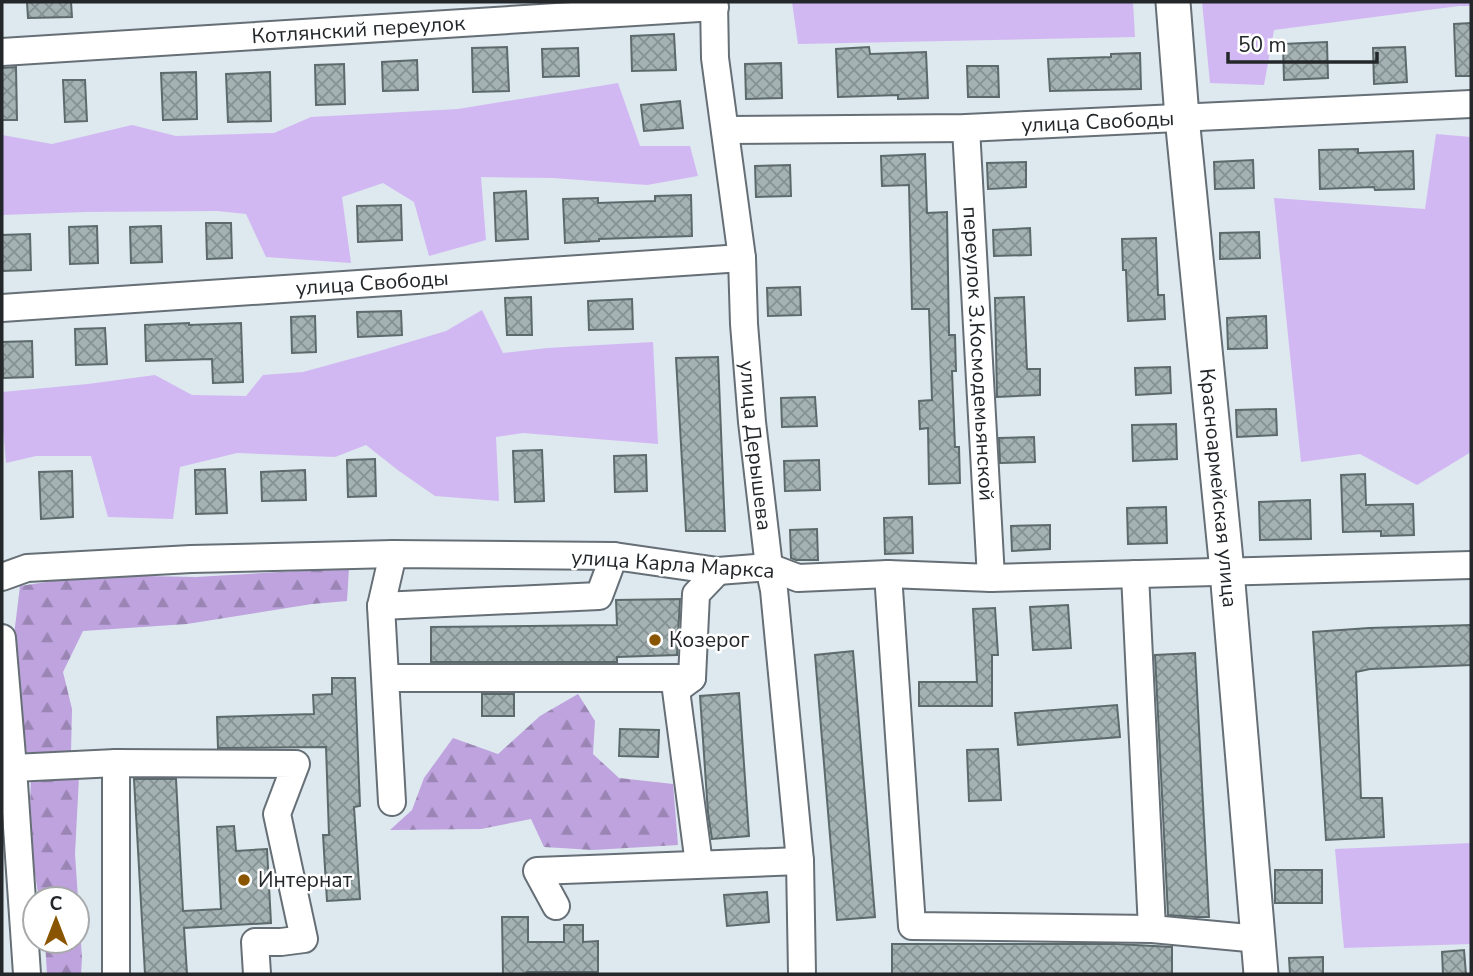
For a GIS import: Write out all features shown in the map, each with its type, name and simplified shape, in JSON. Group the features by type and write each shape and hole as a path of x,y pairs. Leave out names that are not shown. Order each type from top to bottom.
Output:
{"main road":[{"name":"Красноармейская улица","path":"1173,2 1227,571 1261,974"}],"street":[{"name":"Котлянский переулок","path":"2,52 714,5"},
{"name":"улица Дерышева","path":"714,5 715,58 742,258 751,410 774,590 800,861 802,974"},
{"name":"улица Свободы","path":"725,131 966,128 1471,104"},
{"name":"переулок З.Космодемьянской","path":"966,128 991,578"},
{"name":"улица Свободы","path":"2,308 742,258"},
{"name":"улица Карла Маркса","path":"2,577 27,568 191,559 393,554 614,556 718,571 769,567 798,578 888,574 991,578 1471,565"},
{"path":"392,802 381,606 393,554"},
{"path":"381,606 599,596 614,556"},
{"path":"692,678 696,594 718,571"},
{"path":"888,574 912,926 1152,929 1259,939"},
{"path":"1135,574 1152,929"},
{"path":"2,638 13,768 13,943 27,974"},
{"path":"386,678 692,678"},
{"path":"692,678 676,690 699,864"},
{"path":"13,768 116,763 296,764 277,814 304,939 255,942 257,974"},
{"path":"116,763 116,974"},
{"path":"556,906 537,872 800,861"}],"green space":[{"path":"349,568 347,601 187,624 83,631 63,672 72,709 71,753 27,756 14,635 20,586 94,575 196,577"},
{"path":"578,694 595,721 593,754 619,778 673,784 678,845 593,850 544,847 531,819 481,829 390,830 412,810 424,778 453,738 498,754 540,716"},
{"path":"31,776 79,777 75,854 77,885 37,885 29,837"},
{"path":"46,955 82,955 81,974 47,974"}],"shaded area":[{"path":"792,2 1133,2 1135,37 798,44"},
{"path":"1202,2 1471,2 1471,6 1274,30 1264,85 1210,83"},
{"path":"618,83 640,146 690,146 698,176 647,185 553,178 481,177 486,240 429,256 414,202 383,183 342,197 351,263 266,257 246,214 217,211 2,215 2,135 52,144 132,125 176,136 274,133 311,117 458,109"},
{"path":"1436,134 1471,137 1471,452 1417,485 1360,454 1301,462 1274,198 1425,209"},
{"path":"482,310 503,353 653,342 658,444 523,433 496,437 499,501 435,496 366,445 335,457 237,453 180,467 173,519 108,517 91,456 36,456 6,463 2,392 155,375 192,395 246,396 263,375 303,372 376,352 446,331"},
{"path":"1471,843 1471,944 1344,948 1335,849"}],"building":[{"path":"27,2 71,2 72,17 28,18"},
{"path":"1471,23 1471,76 1456,76 1454,24"},
{"path":"674,34 676,70 632,71 631,36"},
{"path":"1327,42 1328,78 1284,80 1283,44"},
{"path":"507,47 509,91 473,92 472,48"},
{"path":"869,47 870,54 926,52 928,98 898,99 898,95 838,97 836,49"},
{"path":"1405,47 1407,82 1374,84 1373,48"},
{"path":"578,48 579,76 543,77 542,49"},
{"path":"1140,53 1141,89 1050,91 1048,59 1111,57 1111,54"},
{"path":"417,60 418,90 383,91 382,62"},
{"path":"781,63 782,98 746,99 745,64"},
{"path":"344,64 345,104 316,105 315,65"},
{"path":"967,66 998,66 999,97 968,97"},
{"path":"16,67 17,120 2,120 2,68"},
{"path":"196,72 197,119 163,120 161,73"},
{"path":"270,72 271,121 228,122 226,74"},
{"path":"63,80 85,80 87,121 65,122"},
{"path":"680,101 683,128 644,131 641,105"},
{"path":"1358,149 1358,153 1413,151 1414,189 1320,189 1319,150"},
{"path":"925,154 927,213 947,212 949,335 955,335 956,371 952,371 955,447 959,447 960,483 929,484 928,428 920,429 919,401 932,400 929,309 912,309 909,185 882,186 881,156"},
{"path":"1253,160 1254,188 1215,189 1214,162"},
{"path":"1026,162 1026,187 988,189 987,163"},
{"path":"790,165 791,196 756,197 755,166"},
{"path":"526,191 528,239 496,241 494,193"},
{"path":"691,195 692,236 599,239 565,243 563,199 598,198 598,203 655,201 655,196"},
{"path":"401,205 402,240 358,242 357,206"},
{"path":"206,223 231,223 232,258 207,259"},
{"path":"97,226 98,263 70,264 69,227"},
{"path":"161,226 162,262 131,263 130,227"},
{"path":"1030,228 1031,255 994,256 993,230"},
{"path":"1259,232 1260,258 1220,259 1220,233"},
{"path":"30,234 31,270 2,271 2,235"},
{"path":"1156,238 1158,295 1164,295 1165,319 1128,321 1122,239"},
{"path":"800,287 801,315 768,316 767,288"},
{"path":"531,297 532,335 507,335 505,298"},
{"path":"1024,297 1027,369 1040,369 1040,395 997,397 995,298"},
{"path":"632,299 633,329 589,330 588,301"},
{"path":"401,311 402,335 358,337 357,312"},
{"path":"315,316 316,352 292,353 291,317"},
{"path":"1266,316 1267,348 1228,349 1227,318"},
{"path":"241,323 243,382 213,383 212,359 146,361 145,325"},
{"path":"105,328 107,364 76,365 75,329"},
{"path":"32,341 33,377 3,378 2,342"},
{"path":"718,357 725,531 686,531 676,358"},
{"path":"1170,367 1171,393 1136,395 1135,368"},
{"path":"815,397 817,426 782,427 781,398"},
{"path":"1276,409 1277,435 1237,437 1236,410"},
{"path":"1176,424 1177,459 1133,461 1132,425"},
{"path":"1034,437 1035,462 1000,463 999,438"},
{"path":"542,450 544,501 515,502 513,451"},
{"path":"646,455 647,491 615,492 614,456"},
{"path":"375,459 376,496 348,497 347,460"},
{"path":"819,460 820,490 785,491 784,461"},
{"path":"225,469 227,513 196,514 195,470"},
{"path":"305,470 306,500 262,501 261,472"},
{"path":"72,471 73,517 41,519 39,472"},
{"path":"1365,474 1366,505 1413,504 1414,535 1381,536 1381,531 1343,532 1341,475"},
{"path":"1310,500 1311,539 1260,540 1259,502"},
{"path":"1166,507 1167,543 1128,544 1127,508"},
{"path":"912,517 913,553 885,554 884,518"},
{"path":"1050,525 1050,549 1012,551 1011,526"},
{"path":"817,529 818,560 791,558 790,530"},
{"path":"680,599 677,655 617,657 617,662 431,662 431,627 617,625 616,600"},
{"path":"1068,605 1071,648 1033,650 1030,607"},
{"path":"995,608 998,655 992,655 992,706 919,706 919,682 977,682 973,609"},
{"path":"1471,625 1471,665 1370,669 1356,672 1361,798 1382,798 1384,837 1326,840 1313,632"},
{"path":"853,651 875,917 837,920 815,655"},
{"path":"1195,653 1209,917 1168,915 1155,655"},
{"path":"332,678 355,678 360,806 354,807 360,899 327,901 323,835 329,835 326,747 218,748 217,717 314,714 313,695 332,694"},
{"path":"739,693 749,836 712,839 700,696"},
{"path":"482,694 514,694 514,716 482,716"},
{"path":"1117,705 1120,737 1018,745 1015,713"},
{"path":"620,729 659,730 658,757 619,756"},
{"path":"998,749 1001,800 969,801 967,750"},
{"name":"Интернат","path":"134,779 176,779 183,911 221,909 217,827 234,826 236,851 267,849 271,923 184,928 187,974 145,974"},
{"path":"1275,870 1322,870 1322,903 1275,903"},
{"path":"767,892 769,922 727,926 724,895"},
{"path":"502,917 528,917 528,942 564,942 564,925 583,925 583,942 598,941 598,972 503,974"},
{"path":"892,944 1116,944 1172,947 1172,974 892,974"},
{"path":"1464,950 1466,974 1443,974 1442,952"},
{"path":"1323,957 1323,974 1290,974 1289,958"}],"place":[{"name":"Козерог","path":"655,640"},
{"name":"Интернат","path":"244,880"}]}
